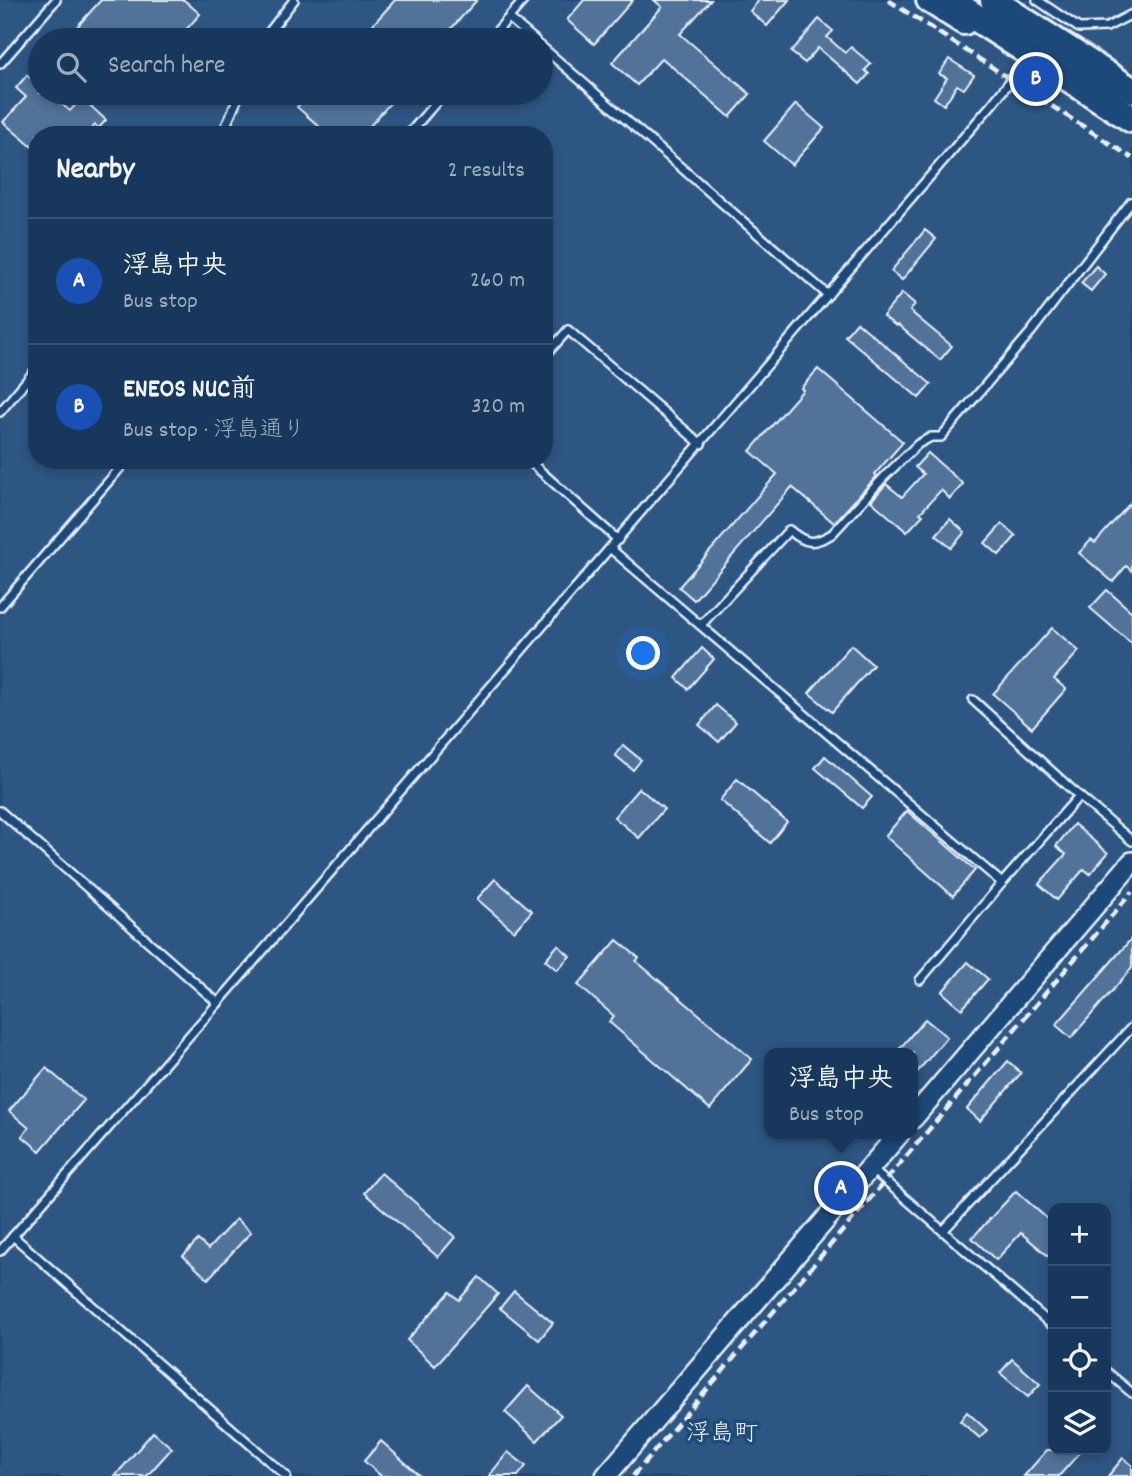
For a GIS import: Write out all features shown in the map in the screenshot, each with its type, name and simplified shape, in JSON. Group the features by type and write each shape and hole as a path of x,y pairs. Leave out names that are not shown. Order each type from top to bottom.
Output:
{"highway":[{"path":"929,0 1132,131"},
{"path":"949,0 1132,119"},
{"path":"972,0 1132,103"},
{"path":"993,0 1132,90"}],"street":[{"path":"918,1112 1132,862"},
{"path":"606,1476 895,1139"}],"lane":[{"path":"32,28 56,0"},
{"path":"272,28 294,0"},
{"path":"500,28 524,0"},
{"path":"1037,0 1079,27 1107,27 1132,14"},
{"path":"509,18 521,28"},
{"path":"0,64 28,32"},
{"path":"553,56 828,295"},
{"path":"0,1251 219,1003 611,549 993,103 1025,62"},
{"path":"226,126 235,105"},
{"path":"416,126 434,105"},
{"path":"701,625 789,530 801,539 812,542 832,534 918,444 931,437 941,437 1031,332 1131,202"},
{"path":"553,347 568,330 701,444"},
{"path":"0,412 28,379"},
{"path":"0,607 119,469"},
{"path":"538,469 618,540"},
{"path":"611,549 1002,883"},
{"path":"973,701 1132,841"},
{"path":"920,980 1079,796"},
{"path":"0,811 219,1003"},
{"path":"943,1231 1132,1027"},
{"path":"870,1168 1048,1322"},
{"path":"13,1236 286,1476"},
{"path":"1111,1375 1132,1393"}],"shaded area":[{"path":"0,0 1132,0 1132,1476 0,1476"}],"building":[{"path":"101,0 184,0 200,14 188,28 76,28"},
{"path":"395,0 477,0 452,28 370,28"},
{"path":"584,0 633,0 594,44 567,20"},
{"path":"654,0 711,0 680,34 750,94 730,117 662,58 637,85 612,63 662,7"},
{"path":"759,0 789,0 767,26 750,11"},
{"path":"819,19 833,31 827,37 845,53 851,47 871,64 865,70 869,74 860,84 818,48 805,63 791,52"},
{"path":"949,59 974,75 964,89 957,85 944,105 934,98 947,78 939,74"},
{"path":"27,75 28,105 63,105 70,111 76,105 90,105 106,120 101,126 28,126 28,143 3,122 26,97 16,88"},
{"path":"796,104 824,128 792,165 764,141"},
{"path":"388,105 370,126 319,126 297,107"},
{"path":"925,230 936,239 902,280 891,271"},
{"path":"1096,266 1105,274 1091,291 1081,283"},
{"path":"902,293 915,304 910,311 952,346 940,360 883,316"},
{"path":"857,322 931,384 919,398 845,336"},
{"path":"818,369 903,442 875,474 877,476 834,523 792,487 694,600 679,587 777,474 750,451"},
{"path":"928,453 963,484 950,499 941,490 907,532 871,501 886,484 902,497 923,474 915,467"},
{"path":"1132,501 1132,571 1126,566 1113,582 1079,553 1091,540 1095,543"},
{"path":"950,519 965,532 951,548 936,535"},
{"path":"1002,524 1016,536 999,555 985,543"},
{"path":"1107,590 1132,612 1132,644 1090,608"},
{"path":"1052,628 1079,651 1054,679 1066,689 1032,728 993,694"},
{"path":"851,645 873,665 832,712 809,693"},
{"path":"702,648 714,659 688,689 676,678"},
{"path":"716,705 736,722 719,742 699,725"},
{"path":"623,745 641,760 633,770 615,755"},
{"path":"825,756 872,797 862,808 815,768"},
{"path":"737,779 787,822 770,843 720,800"},
{"path":"639,788 664,809 639,838 614,817"},
{"path":"907,811 975,870 953,896 885,836"},
{"path":"1074,824 1108,853 1090,874 1084,869 1057,900 1039,884 1066,854 1056,846"},
{"path":"495,879 532,911 514,931 477,899"},
{"path":"1132,938 1132,968 1071,1038 1056,1025"},
{"path":"617,940 639,958 636,961 752,1059 710,1109 609,1022 614,1016 578,985"},
{"path":"558,945 570,956 557,970 545,960"},
{"path":"968,962 988,979 962,1009 942,992"},
{"path":"925,1019 947,1037 918,1071 918,1048 900,1048"},
{"path":"1008,1061 1021,1073 980,1121 967,1109"},
{"path":"46,1068 84,1100 40,1151 22,1136 29,1128 9,1111"},
{"path":"381,1173 455,1237 438,1257 364,1193"},
{"path":"1016,1191 1048,1220 1048,1256 1021,1233 996,1260 972,1238"},
{"path":"236,1219 251,1232 208,1279 183,1256 198,1240 208,1249"},
{"path":"479,1277 498,1294 435,1366 407,1340 450,1292 459,1300"},
{"path":"514,1291 553,1323 539,1340 500,1308"},
{"path":"1012,1359 1040,1384 1028,1397 1000,1373"},
{"path":"528,1386 561,1415 537,1441 505,1412"},
{"path":"967,1412 987,1430 980,1438 960,1421"},
{"path":"153,1432 172,1448 147,1476 115,1476"},
{"path":"381,1441 420,1476 381,1476 364,1461"},
{"path":"1047,1450 1048,1455 1078,1455 1059,1476 1024,1476"},
{"path":"508,1452 526,1466 518,1476 489,1476"},
{"path":"1123,1458 1132,1465 1132,1476 1108,1476"}],"railway":[{"path":"888,0 1132,158"},
{"path":"633,1476 1132,892"}],"place":[{"name":"ENEOS NUC前","path":"1036,79"},
{"name":"浮島中央","path":"841,1188"}],"district":[{"name":"浮島町","path":"722,1432"}]}
